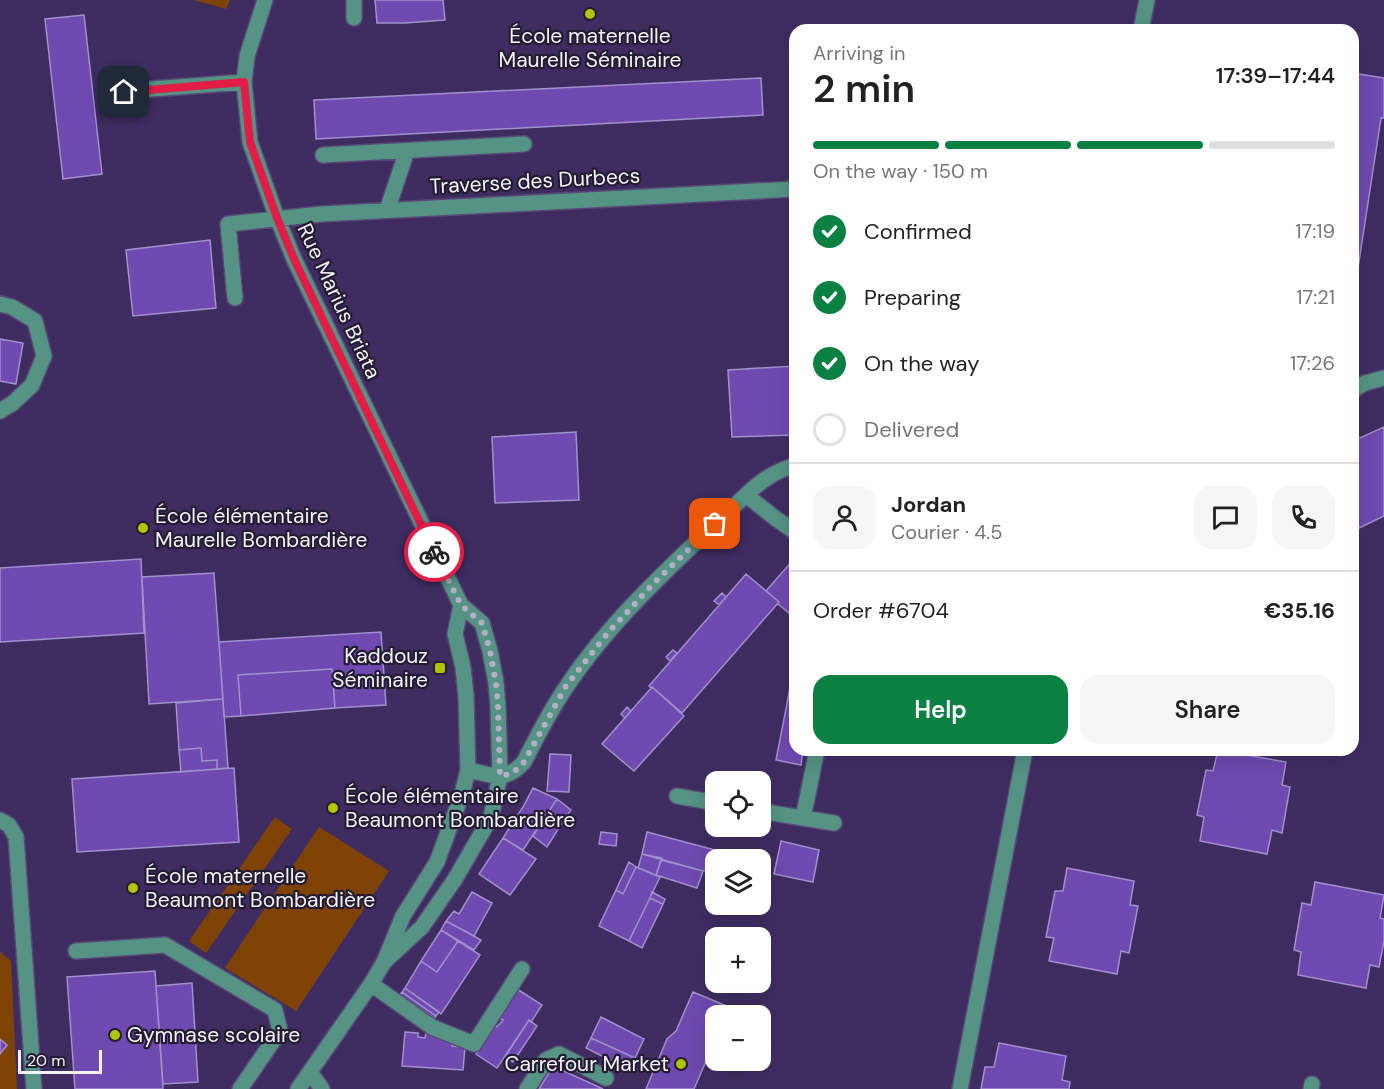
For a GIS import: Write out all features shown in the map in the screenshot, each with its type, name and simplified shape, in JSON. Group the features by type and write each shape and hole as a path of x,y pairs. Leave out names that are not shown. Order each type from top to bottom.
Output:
{"street":[{"name":"Rue Marius Briata","path":"265,0 247,56 244,82 250,142 277,218 300,270 461,605 482,623 490,651 498,706 500,776 491,817 422,927 384,962"},
{"path":"354,0 354,18"},
{"path":"1142,24 1147,0"},
{"path":"124,92 244,82"},
{"path":"323,155 524,144"},
{"path":"387,210 407,151"},
{"name":"Traverse des Durbecs","path":"235,298 228,224 387,210 789,189"},
{"path":"0,304 12,306 34,321 44,356 33,385 0,411"},
{"path":"1359,387 1384,378"},
{"path":"468,770 500,776 516,771 524,762 566,686 607,634 653,584 746,495 777,471 789,467"},
{"path":"746,495 789,528"},
{"path":"298,1089 384,962 404,916 437,862 462,794 468,770 466,696 463,667 455,634 461,605"},
{"path":"803,818 816,756"},
{"path":"960,1089 1024,756"},
{"path":"677,796 705,801"},
{"path":"771,813 834,824"},
{"path":"0,820 9,825 16,837 34,1089"},
{"path":"76,951 165,945 275,1010 280,1031 240,1089"},
{"path":"371,984 432,1027 474,1044 522,969"},
{"path":"528,1089 546,1060 559,1054 606,1078"},
{"path":"310,1072 322,1089"}],"shaded area":[{"path":"194,0 230,0 226,9"},
{"path":"275,817 292,829 206,953 189,941"},
{"path":"319,827 389,871 296,1011 225,968"},
{"path":"0,952 11,961 17,1089 0,1089"}],"building":[{"path":"375,0 443,0 445,20 377,23"},
{"path":"84,15 102,174 63,179 45,19"},
{"path":"1359,74 1384,78 1384,118 1381,118 1359,262"},
{"path":"761,78 763,115 316,139 314,100"},
{"path":"210,240 216,308 133,316 126,250"},
{"path":"0,339 23,343 16,384 0,381"},
{"path":"789,366 789,435 732,437 728,370"},
{"path":"1384,427 1384,516 1359,528 1359,438"},
{"path":"576,432 579,500 495,503 492,437"},
{"path":"141,559 144,633 0,642 0,568"},
{"path":"789,565 789,613 766,591"},
{"path":"214,573 223,699 149,704 142,577"},
{"path":"746,574 779,602 682,713 649,686"},
{"path":"722,593 726,597 719,605 714,601"},
{"path":"381,632 386,705 335,708 332,669 238,675 241,716 224,717 219,642"},
{"path":"673,650 677,653 670,661 666,657"},
{"path":"332,669 335,708 241,716 238,675"},
{"path":"652,687 684,716 634,771 602,744"},
{"path":"789,693 789,756 802,756 801,765 776,760"},
{"path":"223,699 228,768 217,769 217,760 202,761 201,748 179,750 176,703"},
{"path":"627,707 631,711 625,718 621,714"},
{"path":"201,748 202,761 217,760 217,769 181,772 179,750"},
{"path":"550,754 571,755 569,792 547,791"},
{"path":"1217,756 1252,756 1286,762 1282,785 1290,787 1282,833 1272,830 1267,854 1200,841 1204,817 1197,815 1206,770 1213,771"},
{"path":"234,768 239,842 77,852 72,779"},
{"path":"533,788 557,799 523,850 503,838"},
{"path":"557,799 571,810 559,828 545,817"},
{"path":"545,817 559,828 547,847 533,836"},
{"path":"601,832 617,834 616,846 599,844"},
{"path":"647,832 711,849 705,849 705,870 703,871 642,854"},
{"path":"503,838 536,859 510,895 479,874"},
{"path":"781,841 819,850 813,882 774,874"},
{"path":"642,854 662,858 656,875 638,868"},
{"path":"661,860 703,871 697,888 656,875"},
{"path":"629,862 636,867 623,894 616,890"},
{"path":"636,867 660,877 629,941 599,926 616,890 623,894"},
{"path":"1067,868 1134,881 1130,905 1138,906 1129,953 1121,951 1117,974 1049,961 1054,938 1046,937 1055,891 1063,891"},
{"path":"1315,882 1384,895 1380,918 1384,919 1384,941 1379,967 1370,965 1366,988 1298,975 1301,952 1294,950 1302,903 1311,905"},
{"path":"472,892 492,903 474,936 446,921 454,911 459,914"},
{"path":"652,892 665,899 663,904 650,898"},
{"path":"650,898 663,904 642,948 629,941"},
{"path":"446,921 481,940 474,950 441,930"},
{"path":"441,930 458,941 437,972 421,961"},
{"path":"458,941 480,955 441,1014 405,988 421,961 437,972"},
{"name":"Gymnase scolaire","path":"155,971 163,1089 75,1089 67,977"},
{"path":"192,983 198,1082 163,1084 156,986"},
{"path":"405,988 439,1012 436,1016 402,992"},
{"path":"517,989 542,1005 531,1022 529,1020 497,1068 476,1054 495,1025 497,1027 503,1020 498,1017"},
{"path":"402,992 436,1016 434,1018 400,995"},
{"name":"Carrefour Market","path":"693,992 724,1005 705,1005 705,1064 694,1089 646,1089 667,1039 676,1031"},
{"path":"601,1017 644,1039 635,1058 591,1038"},
{"path":"529,1020 537,1026 513,1062 505,1057"},
{"path":"405,1032 418,1033 418,1037 425,1038 426,1033 440,1034 440,1039 453,1040 452,1046 465,1047 463,1070 402,1066"},
{"path":"591,1038 635,1058 629,1070 586,1048"},
{"path":"0,1039 7,1045 0,1054"},
{"path":"999,1043 1066,1056 1062,1080 1070,1082 1069,1089 981,1089 985,1067 994,1067"},
{"name":"Carrefour Market","path":"553,1066 603,1089 539,1089"}],"way so far":[{"path":"434,552 461,605 482,623 496,683 500,776 516,771 524,762 566,686 607,634 653,584 715,524"}],"place":[{"name":"École maternelle Maurelle Séminaire","path":"590,14"},
{"name":"École élémentaire Maurelle Bombardière","path":"143,528"},
{"name":"Kaddouz Séminaire","path":"440,668"},
{"name":"École élémentaire Beaumont Bombardière","path":"333,808"},
{"name":"École maternelle Beaumont Bombardière","path":"133,888"},
{"name":"Gymnase scolaire","path":"115,1035"},
{"name":"Carrefour Market","path":"681,1064"}],"route":[{"path":"124,92 244,82 250,142 277,218 294,259 434,552"}]}
